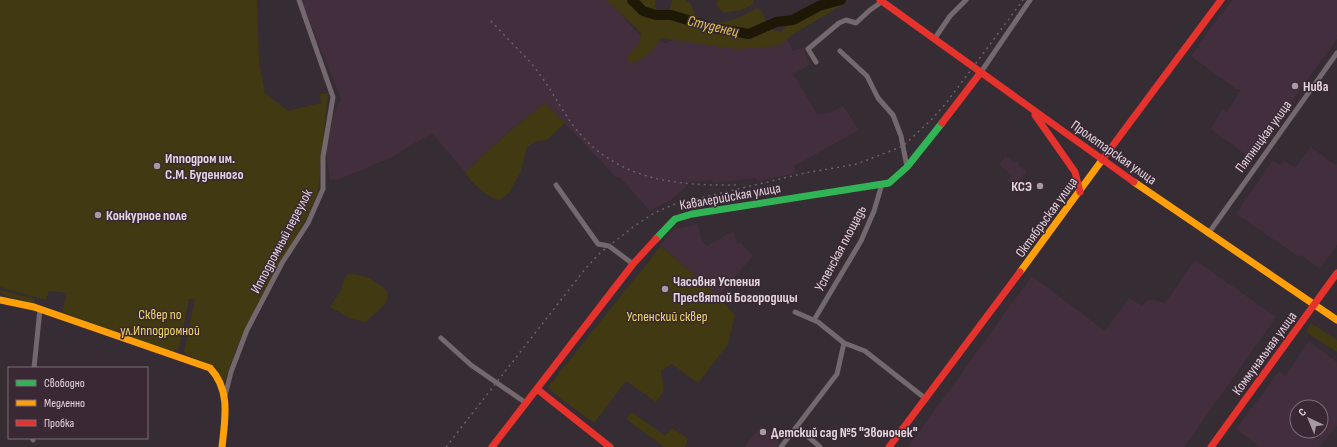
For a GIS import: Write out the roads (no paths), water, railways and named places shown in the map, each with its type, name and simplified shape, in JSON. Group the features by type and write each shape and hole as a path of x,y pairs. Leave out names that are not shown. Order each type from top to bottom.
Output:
{"street":[{"name":"Ипподромный переулок","path":"225,397 231,372 247,330 282,263 308,223 323,188 323,157 333,97 299,0"},
{"path":"935,38 950,16 966,0"},
{"path":"981,72 1030,0"},
{"name":"Октябрьская улица","path":"889,447 1080,192 1102,160 1221,0"},
{"path":"816,62 808,49 839,23 846,20 856,24 881,1"},
{"name":"Пролетарская улица","path":"881,1 935,38 1031,110 1102,160 1208,234 1337,320"},
{"path":"840,50 867,76 878,98 893,115 901,136 907,167"},
{"name":"Пятницкая улица","path":"1208,234 1337,53"},
{"name":"Кавалерийская улица","path":"492,447 633,264 661,230 675,219 683,216 882,184 898,177 981,72"},
{"path":"1031,110 1075,172 1080,192"},
{"name":"Успенская площадь","path":"814,320 860,241 874,212 882,184"},
{"path":"556,185 598,244 609,246 633,264"},
{"name":"Коммунальная улица","path":"1211,447 1337,273"},
{"path":"0,300 40,309 210,368 217,375 225,397 222,447"},
{"path":"34,367 40,309"},
{"path":"795,312 814,320 844,343 865,352 926,399"},
{"path":"441,338 471,365 526,403"},
{"path":"781,447 837,374 844,343"},
{"path":"537,389 610,447"},
{"path":"804,433 820,447"}],"waterway":[{"name":"Студенец","path":"632,0 643,11 656,15 671,15 714,28 749,34 776,22 793,20 819,6 841,0"}],"railway":[{"path":"446,447 586,268 600,253 633,227 654,213 675,204 805,173 857,164 903,146 932,119 947,102 1023,0"},
{"path":"491,21 537,70 572,124 588,142 606,157 625,168 645,176 667,181 689,184 736,185"}],"place":[{"name":"Нива","path":"1295,86"},
{"name":"Ипподром им. С.М. Буденного","path":"157,166"},
{"name":"КСЭ","path":"1040,186"},
{"name":"Конкурное поле","path":"98,215"},
{"name":"Часовня Успения Пресвятой Богородицы","path":"665,289"},
{"name":"Детский сад №5 \"Звоночек\"","path":"763,432"}],"park label":[{"name":"Успенский сквер","path":"667,316"},
{"name":"Сквер по ул.Ипподромной","path":"160,322"}]}
